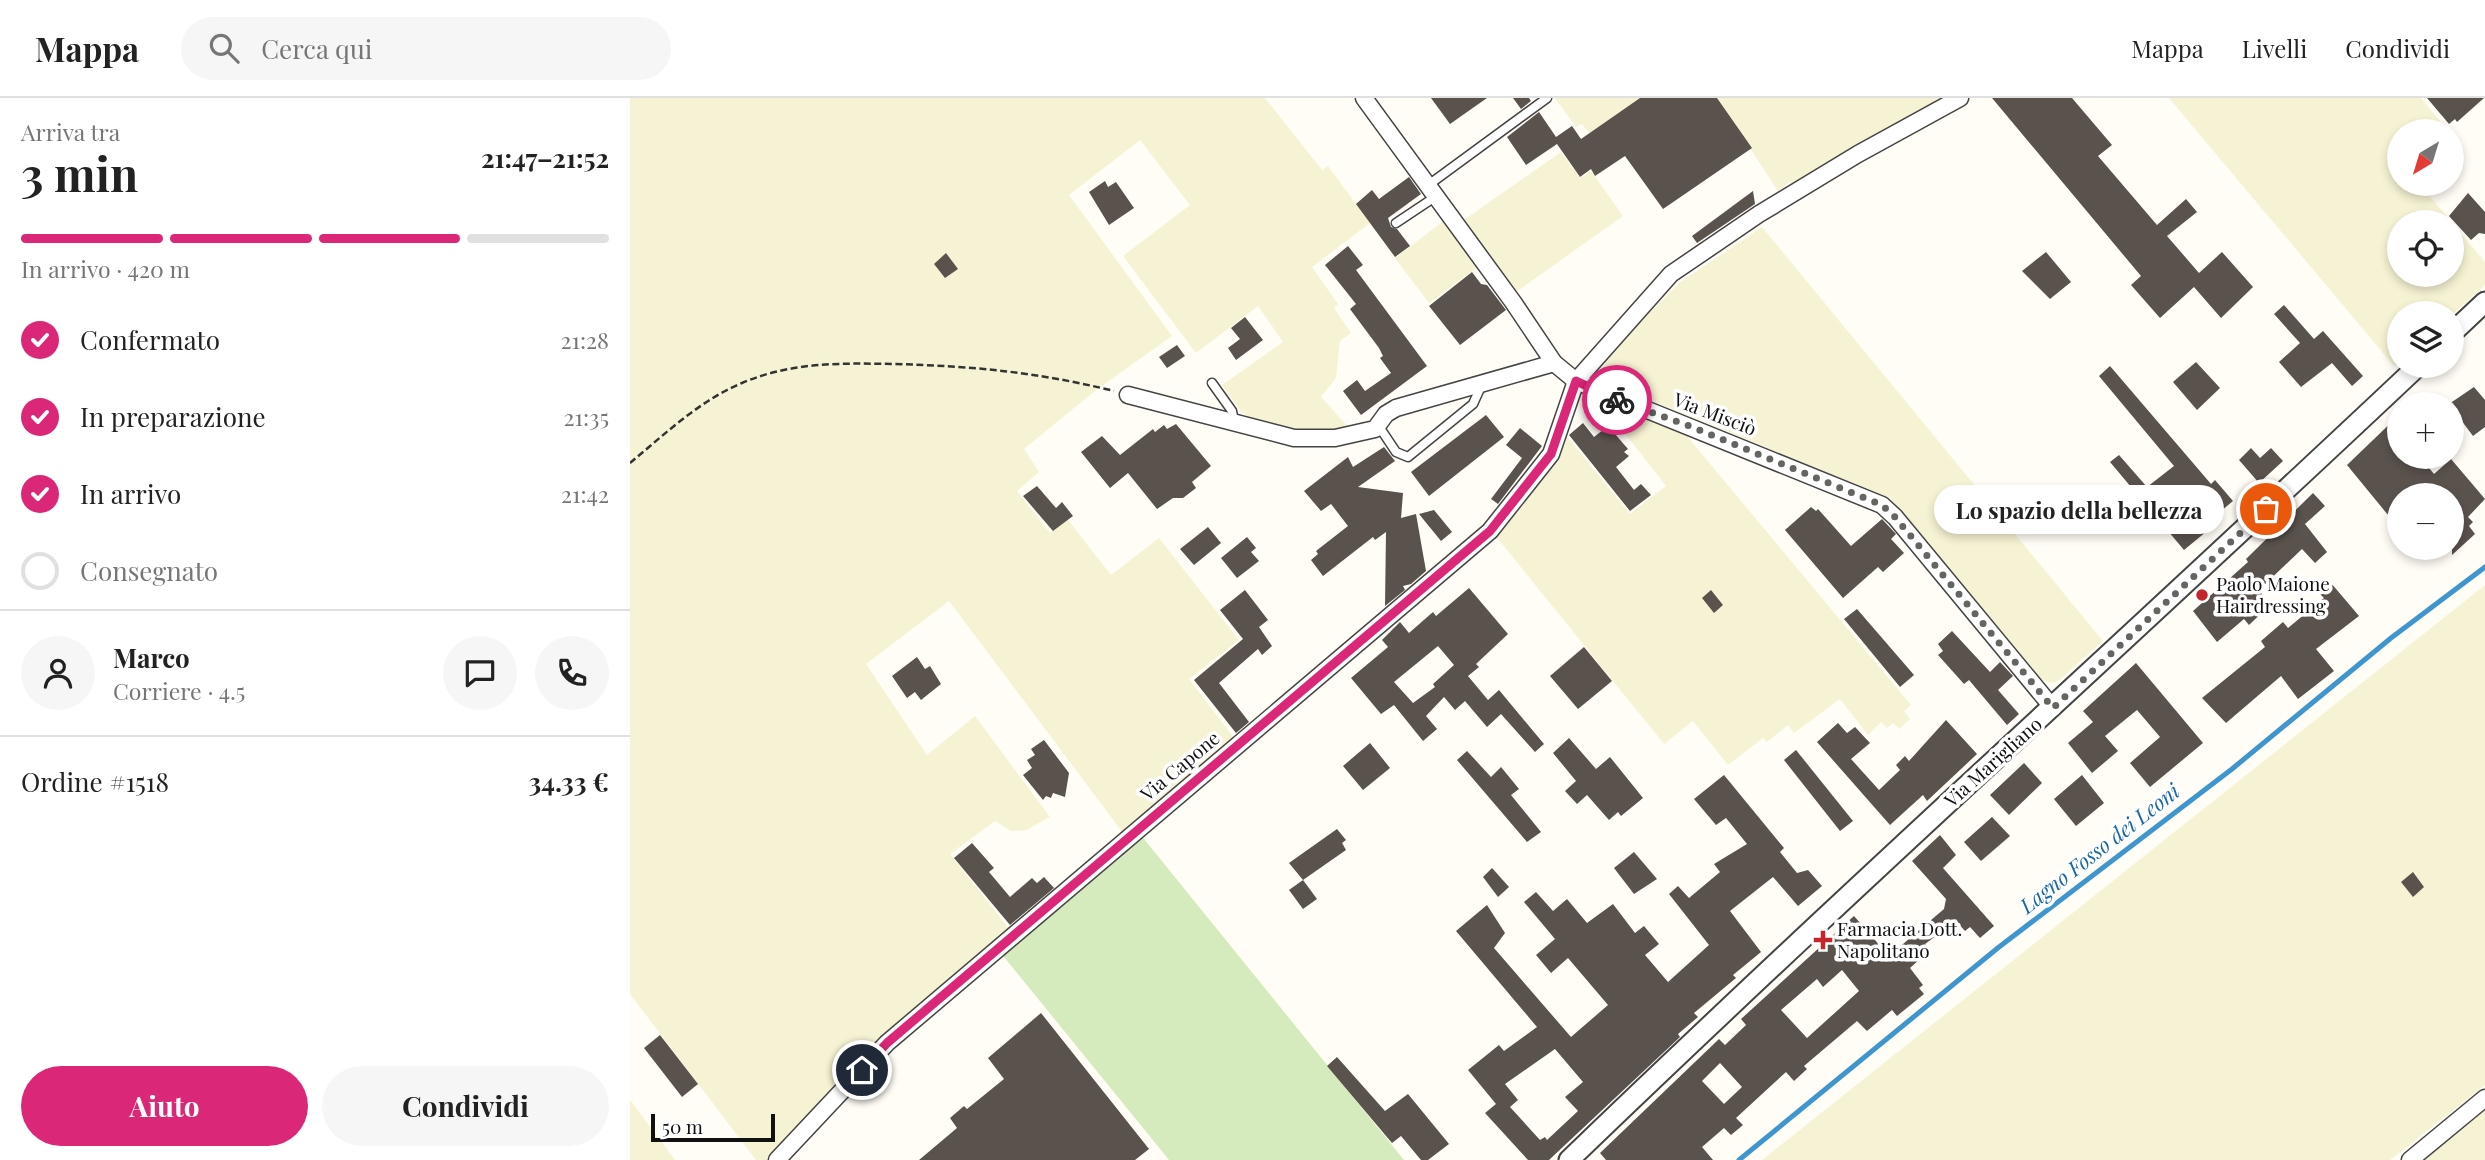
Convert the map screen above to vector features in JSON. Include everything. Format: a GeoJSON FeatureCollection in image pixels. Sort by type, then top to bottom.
{"type":"FeatureCollection","features":[{"type":"Feature","properties":{"kind":"street","name":"Via Misciò"},"geometry":{"type":"LineString","coordinates":[[1364,98],[1513,302],[1554,363],[1576,381],[1882,505],[1895,517],[2053,708]]}},
{"type":"Feature","properties":{"kind":"street"},"geometry":{"type":"LineString","coordinates":[[1576,381],[1671,274],[1836,167],[1960,98]]}},
{"type":"Feature","properties":{"kind":"street"},"geometry":{"type":"LineString","coordinates":[[2464,322],[2485,302]]}},
{"type":"Feature","properties":{"kind":"street"},"geometry":{"type":"LineString","coordinates":[[1128,395],[1294,438],[1335,438],[1368,432],[1378,425],[1385,414],[1396,408],[1554,363]]}},
{"type":"Feature","properties":{"kind":"street","name":"Via Marigliano"},"geometry":{"type":"LineString","coordinates":[[1569,1160],[1782,955],[2053,708],[2405,378]]}},
{"type":"Feature","properties":{"kind":"street","name":"Via Capone"},"geometry":{"type":"LineString","coordinates":[[777,1160],[887,1043],[1490,531],[1551,454],[1576,381]]}},
{"type":"Feature","properties":{"kind":"street"},"geometry":{"type":"LineString","coordinates":[[2410,1160],[2485,1098]]}},
{"type":"Feature","properties":{"kind":"lane"},"geometry":{"type":"LineString","coordinates":[[1396,223],[1431,191],[1547,98]]}},
{"type":"Feature","properties":{"kind":"lane"},"geometry":{"type":"LineString","coordinates":[[1212,383],[1232,411],[1234,422]]}},
{"type":"Feature","properties":{"kind":"lane"},"geometry":{"type":"LineString","coordinates":[[1378,425],[1396,452],[1408,457],[1473,404],[1482,384]]}},
{"type":"Feature","properties":{"kind":"path"},"geometry":{"type":"LineString","coordinates":[[630,463],[704,403],[742,383],[787,368],[831,363],[991,368],[1052,376],[1128,395]]}},
{"type":"Feature","properties":{"kind":"shaded area"},"geometry":{"type":"Polygon","coordinates":[[[630,98],[1265,98],[1322,170],[1328,166],[1370,223],[1312,267],[1338,304],[1334,308],[1351,333],[1340,341],[1336,378],[1321,397],[1350,429],[1334,431],[1288,428],[1252,420],[1240,410],[1222,385],[1283,342],[1258,306],[1196,353],[1123,256],[1190,205],[1140,140],[1069,195],[1172,336],[1096,390],[1024,449],[1039,472],[1017,491],[1050,533],[1068,520],[1111,575],[1159,538],[1239,640],[1189,679],[1235,739],[1123,833],[949,601],[866,664],[927,755],[975,716],[1050,817],[1026,830],[1011,831],[995,821],[950,854],[1009,929],[890,1032],[839,1081],[768,1160],[756,1160],[630,994],[630,98]]]}},
{"type":"Feature","properties":{"kind":"shaded area"},"geometry":{"type":"Polygon","coordinates":[[[1555,98],[1640,98],[1589,133],[1582,124],[1576,127],[1555,98]]]}},
{"type":"Feature","properties":{"kind":"shaded area"},"geometry":{"type":"Polygon","coordinates":[[[1717,98],[1949,98],[1800,184],[1789,182],[1778,191],[1717,98]]]}},
{"type":"Feature","properties":{"kind":"shaded area"},"geometry":{"type":"Polygon","coordinates":[[[2169,98],[2421,98],[2438,119],[2387,119],[2387,196],[2430,196],[2441,210],[2387,210],[2387,287],[2464,287],[2464,237],[2485,262],[2485,285],[2464,304],[2464,301],[2387,301],[2387,358],[2169,98]]]}},
{"type":"Feature","properties":{"kind":"shaded area"},"geometry":{"type":"Polygon","coordinates":[[[1561,152],[1580,178],[1591,171],[1623,216],[1516,292],[1464,220],[1561,152]]]}},
{"type":"Feature","properties":{"kind":"shaded area"},"geometry":{"type":"Polygon","coordinates":[[[1445,220],[1479,266],[1429,303],[1395,258],[1445,220]]]}},
{"type":"Feature","properties":{"kind":"shaded area"},"geometry":{"type":"Polygon","coordinates":[[[1762,227],[2103,641],[2057,682],[2049,683],[2034,674],[1890,498],[1606,382],[1603,368],[1611,352],[1679,283],[1762,227]]]}},
{"type":"Feature","properties":{"kind":"shaded area"},"geometry":{"type":"Polygon","coordinates":[[[1586,392],[1687,436],[1911,705],[1904,711],[1910,719],[1899,729],[1893,723],[1887,728],[1881,722],[1868,735],[1840,699],[1794,733],[1788,725],[1767,742],[1763,738],[1728,765],[1693,721],[1664,744],[1494,534],[1564,433],[1630,514],[1666,486],[1620,427],[1581,399],[1586,392]]]}},
{"type":"Feature","properties":{"kind":"shaded area"},"geometry":{"type":"Polygon","coordinates":[[[2485,585],[2485,1085],[2390,1160],[1762,1160],[2485,585]]]}},
{"type":"Feature","properties":{"kind":"shaded area"},"geometry":{"type":"Polygon","coordinates":[[[630,1100],[675,1160],[630,1160],[630,1100]]]}},
{"type":"Feature","properties":{"kind":"shaded area"},"geometry":{"type":"Polygon","coordinates":[[[2485,1105],[2485,1160],[2417,1160],[2485,1105]]]}},
{"type":"Feature","properties":{"kind":"green space"},"geometry":{"type":"Polygon","coordinates":[[[1140,834],[1404,1160],[1169,1160],[1000,952],[1140,834]]]}},
{"type":"Feature","properties":{"kind":"building"},"geometry":{"type":"Polygon","coordinates":[[[1431,98],[1487,98],[1450,124],[1431,98]]]}},
{"type":"Feature","properties":{"kind":"building"},"geometry":{"type":"Polygon","coordinates":[[[1513,98],[1529,98],[1531,101],[1521,109],[1513,98]]]}},
{"type":"Feature","properties":{"kind":"building"},"geometry":{"type":"Polygon","coordinates":[[[1640,98],[1717,98],[1752,148],[1663,209],[1625,156],[1595,176],[1591,169],[1580,177],[1557,144],[1526,165],[1507,137],[1539,112],[1556,137],[1572,126],[1581,139],[1640,98]]]}},
{"type":"Feature","properties":{"kind":"building"},"geometry":{"type":"Polygon","coordinates":[[[1992,98],[2072,98],[2112,145],[2098,156],[2157,225],[2186,199],[2197,212],[2167,236],[2199,273],[2222,252],[2253,287],[2221,318],[2194,287],[2160,318],[2131,285],[2141,276],[1992,98]]]}},
{"type":"Feature","properties":{"kind":"building"},"geometry":{"type":"Polygon","coordinates":[[[2427,98],[2484,98],[2460,119],[2445,119],[2427,98]]]}},
{"type":"Feature","properties":{"kind":"building"},"geometry":{"type":"Polygon","coordinates":[[[1409,177],[1421,194],[1388,218],[1391,227],[1397,229],[1410,246],[1395,257],[1356,204],[1372,190],[1379,199],[1409,177]]]}},
{"type":"Feature","properties":{"kind":"building"},"geometry":{"type":"Polygon","coordinates":[[[1105,181],[1108,187],[1116,182],[1134,208],[1109,225],[1089,192],[1105,181]]]}},
{"type":"Feature","properties":{"kind":"building"},"geometry":{"type":"Polygon","coordinates":[[[1753,191],[1755,204],[1697,243],[1692,236],[1753,191]]]}},
{"type":"Feature","properties":{"kind":"building"},"geometry":{"type":"Polygon","coordinates":[[[2468,193],[2485,212],[2485,234],[2479,233],[2471,240],[2464,232],[2464,210],[2454,210],[2468,193]]]}},
{"type":"Feature","properties":{"kind":"building"},"geometry":{"type":"Polygon","coordinates":[[[1348,246],[1363,265],[1356,270],[1427,366],[1361,415],[1343,391],[1357,380],[1365,391],[1391,373],[1380,358],[1383,356],[1379,348],[1350,309],[1356,304],[1325,265],[1348,246]]]}},
{"type":"Feature","properties":{"kind":"building"},"geometry":{"type":"Polygon","coordinates":[[[2046,252],[2071,282],[2050,299],[2022,271],[2046,252]]]}},
{"type":"Feature","properties":{"kind":"building"},"geometry":{"type":"Polygon","coordinates":[[[946,253],[958,269],[945,278],[934,264],[946,253]]]}},
{"type":"Feature","properties":{"kind":"building"},"geometry":{"type":"Polygon","coordinates":[[[1472,272],[1481,284],[1487,285],[1506,310],[1460,345],[1429,306],[1472,272]]]}},
{"type":"Feature","properties":{"kind":"building"},"geometry":{"type":"Polygon","coordinates":[[[2284,305],[2314,339],[2323,331],[2363,376],[2352,386],[2332,363],[2301,387],[2279,362],[2300,343],[2274,314],[2284,305]]]}},
{"type":"Feature","properties":{"kind":"building"},"geometry":{"type":"Polygon","coordinates":[[[1245,317],[1263,340],[1236,360],[1228,348],[1240,339],[1231,328],[1245,317]]]}},
{"type":"Feature","properties":{"kind":"building"},"geometry":{"type":"Polygon","coordinates":[[[1177,345],[1185,356],[1167,368],[1159,357],[1177,345]]]}},
{"type":"Feature","properties":{"kind":"building"},"geometry":{"type":"Polygon","coordinates":[[[2196,362],[2220,388],[2197,410],[2173,382],[2196,362]]]}},
{"type":"Feature","properties":{"kind":"building"},"geometry":{"type":"Polygon","coordinates":[[[2110,366],[2211,484],[2215,480],[2233,501],[2209,521],[2212,527],[2184,550],[2110,462],[2119,455],[2147,487],[2174,466],[2099,376],[2110,366]]]}},
{"type":"Feature","properties":{"kind":"building"},"geometry":{"type":"Polygon","coordinates":[[[2474,387],[2485,400],[2485,427],[2473,436],[2464,424],[2464,394],[2474,387]]]}},
{"type":"Feature","properties":{"kind":"building"},"geometry":{"type":"Polygon","coordinates":[[[1486,415],[1504,437],[1429,496],[1411,472],[1486,415]]]}},
{"type":"Feature","properties":{"kind":"building"},"geometry":{"type":"Polygon","coordinates":[[[1583,423],[1594,437],[1608,426],[1628,449],[1624,452],[1629,456],[1616,467],[1634,490],[1641,484],[1651,495],[1630,511],[1569,435],[1583,423]]]}},
{"type":"Feature","properties":{"kind":"building"},"geometry":{"type":"Polygon","coordinates":[[[1176,424],[1211,466],[1192,482],[1196,488],[1183,498],[1173,498],[1157,509],[1128,473],[1110,488],[1081,452],[1102,436],[1120,455],[1153,429],[1155,432],[1164,425],[1167,429],[1176,424]]]}},
{"type":"Feature","properties":{"kind":"building"},"geometry":{"type":"Polygon","coordinates":[[[2387,427],[2387,469],[2430,469],[2434,474],[2440,469],[2460,469],[2485,499],[2468,517],[2473,522],[2469,526],[2475,534],[2464,544],[2464,483],[2387,483],[2387,514],[2347,465],[2387,427]]]}},
{"type":"Feature","properties":{"kind":"building"},"geometry":{"type":"Polygon","coordinates":[[[1520,428],[1542,446],[1498,504],[1491,499],[1522,458],[1506,445],[1520,428]]]}},
{"type":"Feature","properties":{"kind":"building"},"geometry":{"type":"Polygon","coordinates":[[[1384,447],[1395,461],[1358,487],[1403,493],[1401,518],[1416,514],[1426,571],[1411,584],[1403,586],[1405,590],[1385,606],[1386,532],[1375,540],[1373,537],[1323,576],[1311,560],[1318,554],[1316,551],[1348,526],[1331,504],[1321,511],[1304,491],[1348,457],[1353,467],[1384,447]]]}},
{"type":"Feature","properties":{"kind":"building"},"geometry":{"type":"Polygon","coordinates":[[[2251,448],[2260,458],[2271,448],[2283,461],[2259,483],[2239,460],[2251,448]]]}},
{"type":"Feature","properties":{"kind":"building"},"geometry":{"type":"Polygon","coordinates":[[[1037,486],[1056,508],[1062,502],[1073,516],[1053,531],[1023,496],[1037,486]]]}},
{"type":"Feature","properties":{"kind":"building"},"geometry":{"type":"Polygon","coordinates":[[[2313,493],[2325,506],[2305,524],[2327,552],[2315,563],[2302,549],[2259,590],[2270,605],[2249,625],[2244,619],[2217,642],[2193,611],[2248,562],[2246,559],[2313,493]]]}},
{"type":"Feature","properties":{"kind":"building"},"geometry":{"type":"Polygon","coordinates":[[[1811,507],[1816,511],[1818,509],[1851,546],[1882,519],[1896,534],[1891,539],[1904,553],[1883,572],[1878,567],[1843,598],[1785,530],[1811,507]]]}},
{"type":"Feature","properties":{"kind":"building"},"geometry":{"type":"Polygon","coordinates":[[[1434,510],[1452,532],[1441,541],[1419,514],[1434,510]]]}},
{"type":"Feature","properties":{"kind":"building"},"geometry":{"type":"Polygon","coordinates":[[[1208,527],[1221,543],[1194,565],[1180,549],[1208,527]]]}},
{"type":"Feature","properties":{"kind":"building"},"geometry":{"type":"Polygon","coordinates":[[[1247,537],[1256,548],[1251,552],[1259,561],[1237,578],[1221,558],[1247,537]]]}},
{"type":"Feature","properties":{"kind":"building"},"geometry":{"type":"Polygon","coordinates":[[[2331,583],[2359,616],[2316,649],[2334,671],[2298,699],[2281,676],[2226,723],[2202,698],[2265,647],[2261,641],[2283,622],[2288,628],[2324,598],[2319,593],[2331,583]]]}},
{"type":"Feature","properties":{"kind":"building"},"geometry":{"type":"Polygon","coordinates":[[[1469,588],[1508,634],[1476,664],[1479,667],[1468,676],[1488,700],[1499,690],[1544,744],[1535,752],[1501,714],[1487,727],[1465,701],[1455,710],[1444,697],[1426,716],[1437,729],[1423,741],[1394,705],[1381,714],[1351,678],[1388,647],[1382,640],[1400,622],[1409,633],[1433,612],[1436,616],[1469,588]],[[1438,646],[1394,682],[1413,703],[1435,687],[1433,684],[1454,665],[1438,646]]]}},
{"type":"Feature","properties":{"kind":"building"},"geometry":{"type":"Polygon","coordinates":[[[1245,590],[1268,620],[1259,627],[1272,646],[1262,655],[1258,649],[1219,683],[1249,722],[1236,733],[1194,680],[1243,639],[1220,610],[1245,590]]]}},
{"type":"Feature","properties":{"kind":"building"},"geometry":{"type":"Polygon","coordinates":[[[1711,590],[1723,605],[1714,613],[1702,598],[1711,590]]]}},
{"type":"Feature","properties":{"kind":"building"},"geometry":{"type":"Polygon","coordinates":[[[1857,609],[1914,675],[1900,687],[1844,619],[1857,609]]]}},
{"type":"Feature","properties":{"kind":"building"},"geometry":{"type":"Polygon","coordinates":[[[1952,631],[1990,672],[2000,662],[2013,676],[1998,690],[2019,714],[2007,725],[1969,680],[1964,684],[1938,655],[1943,651],[1938,644],[1952,631]]]}},
{"type":"Feature","properties":{"kind":"building"},"geometry":{"type":"Polygon","coordinates":[[[1584,647],[1612,681],[1578,709],[1550,676],[1584,647]]]}},
{"type":"Feature","properties":{"kind":"building"},"geometry":{"type":"Polygon","coordinates":[[[917,657],[925,669],[930,666],[941,684],[921,700],[915,692],[907,698],[892,676],[917,657]]]}},
{"type":"Feature","properties":{"kind":"building"},"geometry":{"type":"Polygon","coordinates":[[[2136,663],[2203,743],[2150,787],[2130,763],[2160,737],[2137,710],[2105,736],[2118,751],[2092,773],[2068,743],[2093,722],[2083,711],[2136,663]]]}},
{"type":"Feature","properties":{"kind":"building"},"geometry":{"type":"Polygon","coordinates":[[[1946,720],[1977,754],[1927,801],[1923,795],[1890,825],[1817,742],[1838,723],[1847,733],[1855,727],[1870,743],[1851,759],[1879,790],[1900,770],[1896,765],[1905,756],[1909,761],[1946,720]]]}},
{"type":"Feature","properties":{"kind":"building"},"geometry":{"type":"Polygon","coordinates":[[[1569,738],[1596,769],[1610,757],[1643,798],[1621,816],[1618,812],[1609,820],[1587,795],[1577,804],[1565,791],[1576,781],[1553,753],[1569,738]]]}},
{"type":"Feature","properties":{"kind":"building"},"geometry":{"type":"Polygon","coordinates":[[[1044,740],[1069,773],[1065,797],[1053,793],[1051,798],[1046,796],[1043,800],[1023,775],[1032,768],[1027,760],[1035,755],[1031,749],[1044,740]]]}},
{"type":"Feature","properties":{"kind":"building"},"geometry":{"type":"Polygon","coordinates":[[[1370,743],[1390,768],[1363,790],[1343,766],[1370,743]]]}},
{"type":"Feature","properties":{"kind":"building"},"geometry":{"type":"Polygon","coordinates":[[[1796,750],[1853,821],[1840,831],[1784,760],[1796,750]]]}},
{"type":"Feature","properties":{"kind":"building"},"geometry":{"type":"Polygon","coordinates":[[[1467,751],[1491,777],[1501,767],[1519,789],[1511,795],[1541,832],[1527,842],[1457,760],[1467,751]]]}},
{"type":"Feature","properties":{"kind":"building"},"geometry":{"type":"Polygon","coordinates":[[[2024,763],[2042,783],[2009,815],[1990,795],[2024,763]]]}},
{"type":"Feature","properties":{"kind":"building"},"geometry":{"type":"Polygon","coordinates":[[[1724,775],[1784,848],[1780,852],[1797,873],[1808,870],[1822,886],[1798,906],[1773,877],[1730,911],[1761,952],[1733,975],[1736,978],[1694,1013],[1698,1017],[1678,1034],[1680,1037],[1549,1160],[1528,1160],[1485,1113],[1496,1104],[1468,1070],[1499,1045],[1504,1051],[1537,1027],[1456,931],[1487,905],[1505,933],[1494,948],[1571,1037],[1608,1005],[1568,958],[1551,973],[1536,955],[1555,939],[1524,902],[1536,892],[1553,911],[1567,899],[1587,923],[1613,904],[1635,933],[1644,926],[1659,944],[1645,955],[1668,982],[1709,945],[1669,894],[1678,886],[1689,898],[1720,872],[1714,864],[1747,844],[1726,818],[1716,825],[1694,799],[1724,775]],[[1555,1049],[1505,1084],[1518,1100],[1510,1107],[1540,1140],[1545,1137],[1547,1140],[1578,1111],[1565,1097],[1583,1082],[1555,1049]]]}},
{"type":"Feature","properties":{"kind":"building"},"geometry":{"type":"Polygon","coordinates":[[[2082,775],[2104,803],[2076,826],[2054,799],[2082,775]]]}},
{"type":"Feature","properties":{"kind":"building"},"geometry":{"type":"Polygon","coordinates":[[[1992,817],[2010,836],[1981,861],[1964,842],[1992,817]]]}},
{"type":"Feature","properties":{"kind":"building"},"geometry":{"type":"Polygon","coordinates":[[[1337,829],[1346,840],[1342,843],[1346,850],[1303,880],[1289,863],[1337,829]]]}},
{"type":"Feature","properties":{"kind":"building"},"geometry":{"type":"Polygon","coordinates":[[[1940,835],[1956,855],[1943,868],[1994,926],[1980,938],[1970,927],[1965,931],[1956,921],[1925,944],[1930,950],[1910,968],[1923,985],[1919,988],[1924,994],[1897,1016],[1892,1010],[1867,1031],[1857,1021],[1804,1066],[1807,1069],[1794,1081],[1786,1072],[1736,1118],[1743,1125],[1731,1135],[1724,1128],[1702,1147],[1713,1160],[1606,1160],[1600,1153],[1719,1039],[1725,1045],[1746,1025],[1741,1019],[1854,916],[1889,956],[1944,909],[1946,899],[1912,861],[1940,835]],[[1842,970],[1823,987],[1817,979],[1781,1010],[1807,1038],[1859,991],[1842,970]],[[1720,1063],[1702,1081],[1724,1104],[1742,1087],[1720,1063]]]}},
{"type":"Feature","properties":{"kind":"building"},"geometry":{"type":"Polygon","coordinates":[[[972,843],[994,868],[989,872],[1010,897],[1032,878],[1037,883],[1044,877],[1054,888],[1010,925],[954,858],[972,843]]]}},
{"type":"Feature","properties":{"kind":"building"},"geometry":{"type":"Polygon","coordinates":[[[1634,852],[1657,879],[1634,894],[1614,868],[1634,852]]]}},
{"type":"Feature","properties":{"kind":"building"},"geometry":{"type":"Polygon","coordinates":[[[1492,868],[1509,887],[1498,897],[1483,877],[1492,868]]]}},
{"type":"Feature","properties":{"kind":"building"},"geometry":{"type":"Polygon","coordinates":[[[2413,872],[2424,887],[2413,897],[2401,882],[2413,872]]]}},
{"type":"Feature","properties":{"kind":"building"},"geometry":{"type":"Polygon","coordinates":[[[1303,880],[1317,899],[1303,909],[1289,890],[1303,880]]]}},
{"type":"Feature","properties":{"kind":"building"},"geometry":{"type":"Polygon","coordinates":[[[1041,1013],[1149,1149],[1135,1160],[919,1160],[957,1128],[950,1118],[964,1106],[967,1109],[1004,1079],[988,1058],[1041,1013]]]}},
{"type":"Feature","properties":{"kind":"building"},"geometry":{"type":"Polygon","coordinates":[[[660,1035],[698,1084],[682,1097],[644,1048],[660,1035]]]}},
{"type":"Feature","properties":{"kind":"building"},"geometry":{"type":"Polygon","coordinates":[[[1337,1057],[1385,1111],[1408,1094],[1449,1144],[1428,1160],[1421,1160],[1401,1136],[1392,1143],[1327,1066],[1337,1057]]]}},
{"type":"Feature","properties":{"kind":"waterway","name":"Lagno Fosso dei Leoni"},"geometry":{"type":"LineString","coordinates":[[1739,1160],[1999,947],[2232,769],[2391,638],[2485,567]]}},
{"type":"Feature","properties":{"kind":"way so far"},"geometry":{"type":"LineString","coordinates":[[1617,400],[1819,477],[1882,505],[1895,517],[2053,708],[2266,509]]}},
{"type":"Feature","properties":{"kind":"place","name":"Lo spazio della bellezza"},"geometry":{"type":"Point","coordinates":[2266,509]}},
{"type":"Feature","properties":{"kind":"place","name":"Paolo Maione Hairdressing"},"geometry":{"type":"Point","coordinates":[2202,595]}},
{"type":"Feature","properties":{"kind":"place","name":"Farmacia Dott. Napolitano"},"geometry":{"type":"Point","coordinates":[1823,940]}},
{"type":"Feature","properties":{"kind":"route"},"geometry":{"type":"LineString","coordinates":[[862,1070],[887,1043],[1490,531],[1551,454],[1576,381],[1617,400]]}}]}
